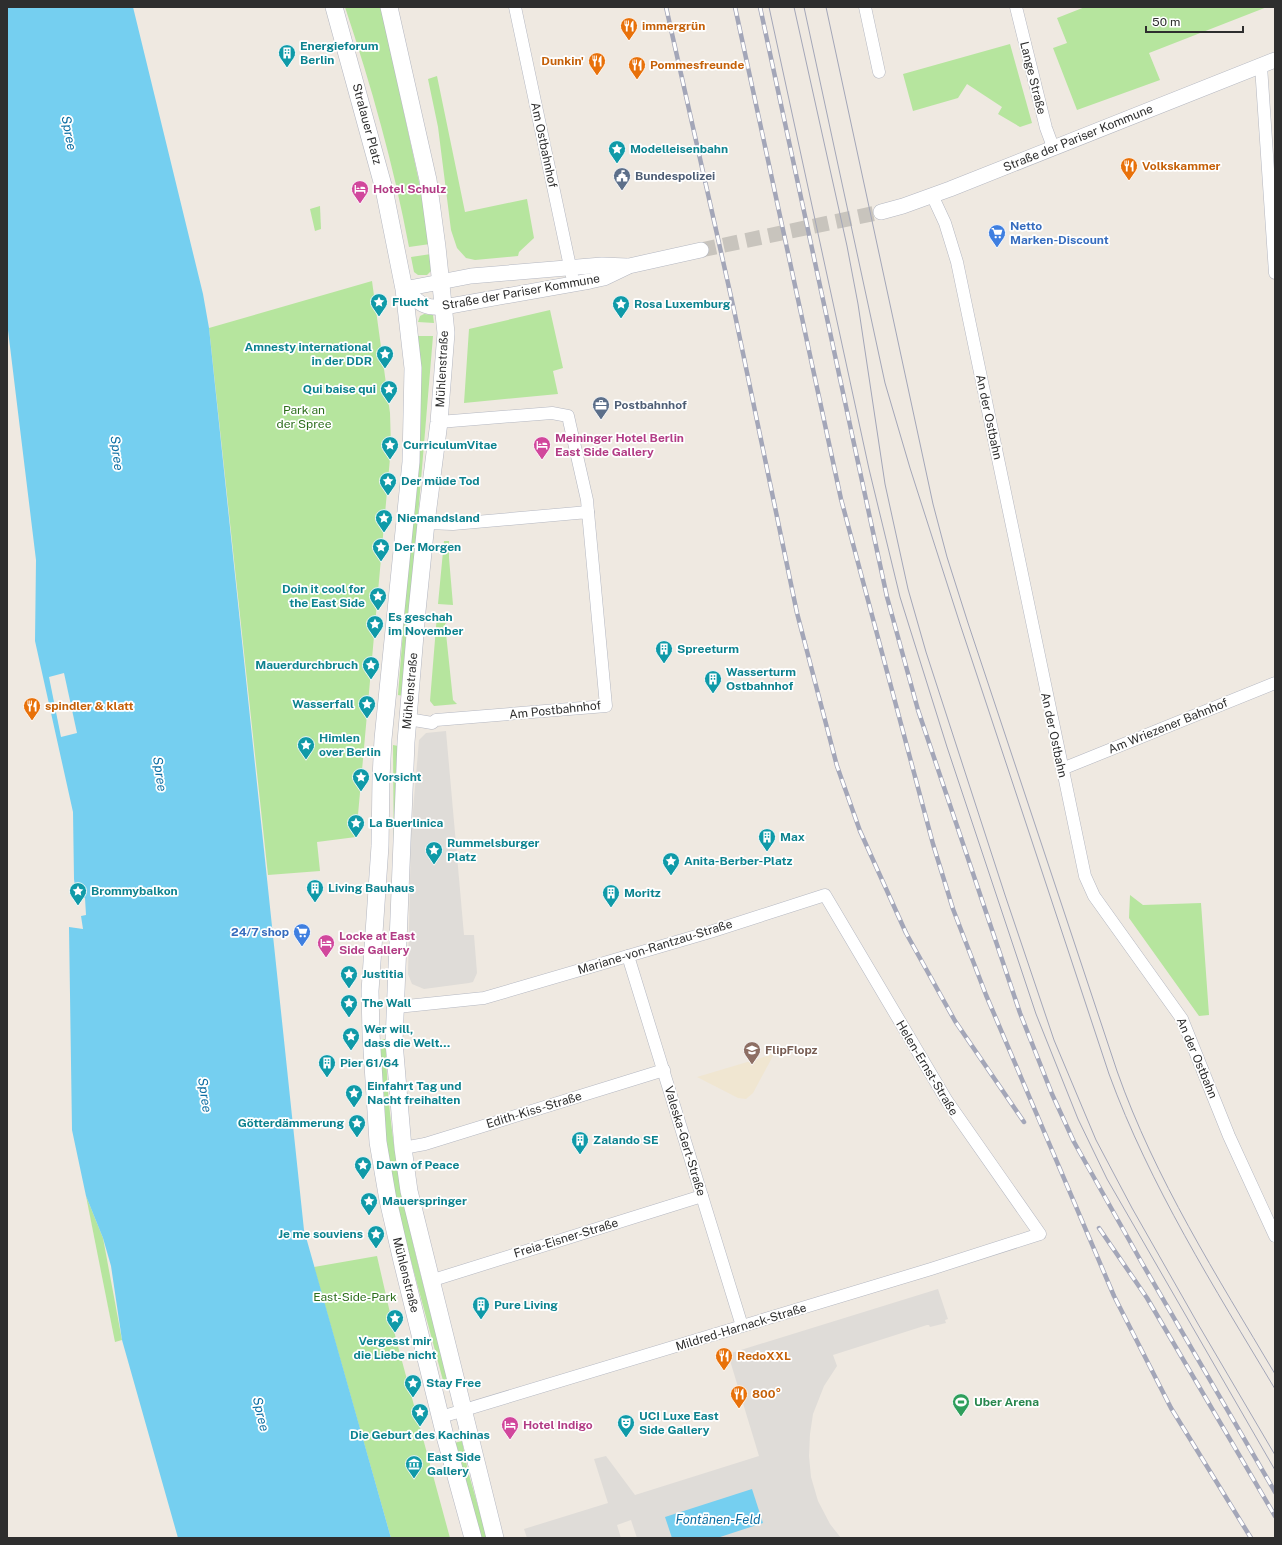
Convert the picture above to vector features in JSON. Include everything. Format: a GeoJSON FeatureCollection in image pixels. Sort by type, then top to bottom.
{"type":"FeatureCollection","features":[{"type":"Feature","properties":{"kind":"main road","name":"Stralauer Platz"},"geometry":{"type":"LineString","coordinates":[[334,7],[380,173],[404,289]]}},
{"type":"Feature","properties":{"kind":"main road"},"geometry":{"type":"LineString","coordinates":[[389,7],[428,180],[441,281]]}},
{"type":"Feature","properties":{"kind":"main road","name":"Mühlenstraße"},"geometry":{"type":"LineString","coordinates":[[441,281],[446,333],[439,422],[426,523],[408,719],[397,1007],[394,1042],[403,1148],[409,1192],[495,1538]]}},
{"type":"Feature","properties":{"kind":"main road","name":"Mühlenstraße"},"geometry":{"type":"LineString","coordinates":[[404,289],[413,368],[413,429],[381,778],[380,846],[370,1007],[380,1149],[397,1238],[441,1417],[473,1538]]}},
{"type":"Feature","properties":{"kind":"main road"},"geometry":{"type":"LineString","coordinates":[[386,717],[408,719]]}},
{"type":"Feature","properties":{"kind":"main road"},"geometry":{"type":"LineString","coordinates":[[370,1007],[397,1007]]}},
{"type":"Feature","properties":{"kind":"street","name":"Am Ostbahnhof"},"geometry":{"type":"LineString","coordinates":[[515,7],[574,283]]}},
{"type":"Feature","properties":{"kind":"street"},"geometry":{"type":"LineString","coordinates":[[865,7],[879,72]]}},
{"type":"Feature","properties":{"kind":"street","name":"Lange Straße"},"geometry":{"type":"LineString","coordinates":[[1016,7],[1046,128],[1053,147]]}},
{"type":"Feature","properties":{"kind":"street","name":"Straße der Pariser Kommune"},"geometry":{"type":"LineString","coordinates":[[881,212],[904,206],[1268,63]]}},
{"type":"Feature","properties":{"kind":"street"},"geometry":{"type":"LineString","coordinates":[[1268,63],[1275,273]]}},
{"type":"Feature","properties":{"kind":"street","name":"An der Ostbahn"},"geometry":{"type":"LineString","coordinates":[[932,195],[945,224],[957,262],[1082,868],[1094,896],[1182,1019],[1232,1142],[1275,1236]]}},
{"type":"Feature","properties":{"kind":"street","name":"Straße der Pariser Kommune"},"geometry":{"type":"LineString","coordinates":[[404,289],[417,302],[430,308],[604,278],[629,266],[700,250]]}},
{"type":"Feature","properties":{"kind":"street","name":"Straße der Pariser Kommune"},"geometry":{"type":"LineString","coordinates":[[404,289],[471,276],[570,269],[602,265],[629,266]]}},
{"type":"Feature","properties":{"kind":"street","name":"Am Postbahnhof"},"geometry":{"type":"LineString","coordinates":[[408,719],[432,722],[436,720],[606,706],[587,500],[568,416],[552,413],[439,422]]}},
{"type":"Feature","properties":{"kind":"street"},"geometry":{"type":"LineString","coordinates":[[426,523],[453,524],[588,512]]}},
{"type":"Feature","properties":{"kind":"street","name":"Am Wriezener Bahnhof"},"geometry":{"type":"LineString","coordinates":[[1062,769],[1275,683]]}},
{"type":"Feature","properties":{"kind":"street","name":"Mariane-von-Rantzau-Straße"},"geometry":{"type":"LineString","coordinates":[[397,1007],[484,998],[628,956],[825,895]]}},
{"type":"Feature","properties":{"kind":"street","name":"Helen-Ernst-Straße"},"geometry":{"type":"LineString","coordinates":[[825,895],[947,1101],[1040,1234]]}},
{"type":"Feature","properties":{"kind":"street","name":"Valeska-Gert-Straße"},"geometry":{"type":"LineString","coordinates":[[628,956],[742,1326]]}},
{"type":"Feature","properties":{"kind":"street","name":"Edith-Kiss-Straße"},"geometry":{"type":"LineString","coordinates":[[403,1148],[425,1144],[664,1070]]}},
{"type":"Feature","properties":{"kind":"street","name":"Freia-Eisner-Straße"},"geometry":{"type":"LineString","coordinates":[[430,1281],[702,1196]]}},
{"type":"Feature","properties":{"kind":"street","name":"Mildred-Harnack-Straße"},"geometry":{"type":"LineString","coordinates":[[441,1417],[1040,1234]]}},
{"type":"Feature","properties":{"kind":"shaded area","name":"Rummelsburger Platz"},"geometry":{"type":"Polygon","coordinates":[[[446,731],[464,935],[474,935],[477,973],[473,982],[424,989],[412,984],[408,974],[411,834],[419,740],[426,733],[446,731]]]}},
{"type":"Feature","properties":{"kind":"shaded area","name":"FlipFlopz"},"geometry":{"type":"Polygon","coordinates":[[[774,1054],[753,1093],[746,1099],[738,1098],[697,1077],[774,1054]]]}},
{"type":"Feature","properties":{"kind":"shaded area"},"geometry":{"type":"Polygon","coordinates":[[[938,1289],[948,1319],[945,1320],[946,1323],[930,1327],[927,1325],[833,1355],[837,1366],[824,1386],[813,1414],[809,1456],[811,1477],[818,1501],[830,1524],[841,1538],[637,1538],[631,1520],[617,1525],[621,1538],[527,1538],[524,1529],[608,1503],[594,1459],[606,1456],[635,1495],[759,1456],[728,1354],[938,1289]]]}},
{"type":"Feature","properties":{"kind":"green space"},"geometry":{"type":"Polygon","coordinates":[[[345,7],[381,7],[424,205],[430,244],[409,247],[381,126],[345,7]]]}},
{"type":"Feature","properties":{"kind":"green space"},"geometry":{"type":"Polygon","coordinates":[[[1085,7],[1267,7],[1149,53],[1160,80],[1077,110],[1053,48],[1067,43],[1057,18],[1085,7]]]}},
{"type":"Feature","properties":{"kind":"green space"},"geometry":{"type":"Polygon","coordinates":[[[1010,44],[1032,123],[1020,127],[998,114],[1002,107],[967,84],[958,98],[913,111],[903,74],[1010,44]]]}},
{"type":"Feature","properties":{"kind":"green space"},"geometry":{"type":"Polygon","coordinates":[[[437,76],[465,212],[527,199],[534,238],[519,252],[518,256],[475,260],[466,258],[457,248],[451,230],[438,127],[428,79],[437,76]]]}},
{"type":"Feature","properties":{"kind":"green space"},"geometry":{"type":"Polygon","coordinates":[[[320,206],[321,229],[315,231],[310,209],[320,206]]]}},
{"type":"Feature","properties":{"kind":"green space"},"geometry":{"type":"Polygon","coordinates":[[[431,254],[431,271],[427,275],[418,275],[414,272],[411,257],[431,254]]]}},
{"type":"Feature","properties":{"kind":"green space","name":"Park an der Spree"},"geometry":{"type":"Polygon","coordinates":[[[372,281],[390,413],[391,447],[356,837],[317,842],[320,871],[268,875],[209,328],[372,281]]]}},
{"type":"Feature","properties":{"kind":"green space"},"geometry":{"type":"Polygon","coordinates":[[[550,310],[563,368],[553,371],[558,394],[464,403],[469,329],[550,310]]]}},
{"type":"Feature","properties":{"kind":"green space"},"geometry":{"type":"Polygon","coordinates":[[[424,314],[433,315],[434,323],[418,322],[420,316],[424,314]]]}},
{"type":"Feature","properties":{"kind":"green space"},"geometry":{"type":"Polygon","coordinates":[[[416,336],[433,336],[403,696],[398,695],[421,401],[416,336]]]}},
{"type":"Feature","properties":{"kind":"green space"},"geometry":{"type":"Polygon","coordinates":[[[444,541],[449,541],[453,605],[438,604],[444,541]]]}},
{"type":"Feature","properties":{"kind":"green space"},"geometry":{"type":"Polygon","coordinates":[[[437,615],[447,615],[450,620],[445,624],[453,700],[457,704],[434,706],[430,701],[437,615]]]}},
{"type":"Feature","properties":{"kind":"green space"},"geometry":{"type":"Polygon","coordinates":[[[393,745],[398,746],[396,779],[396,868],[394,879],[393,745]]]}},
{"type":"Feature","properties":{"kind":"green space"},"geometry":{"type":"Polygon","coordinates":[[[1130,895],[1143,905],[1201,903],[1209,1015],[1199,1016],[1129,918],[1130,895]]]}},
{"type":"Feature","properties":{"kind":"green space"},"geometry":{"type":"Polygon","coordinates":[[[378,1039],[386,1039],[388,1084],[398,1172],[427,1301],[450,1387],[445,1388],[395,1201],[386,1144],[378,1039]]]}},
{"type":"Feature","properties":{"kind":"green space"},"geometry":{"type":"Polygon","coordinates":[[[86,1196],[103,1238],[122,1340],[115,1342],[86,1196]]]}},
{"type":"Feature","properties":{"kind":"green space","name":"East-Side-Park"},"geometry":{"type":"Polygon","coordinates":[[[377,1256],[396,1339],[450,1538],[391,1538],[314,1267],[377,1256]]]}},
{"type":"Feature","properties":{"kind":"green space"},"geometry":{"type":"Polygon","coordinates":[[[462,1441],[468,1471],[487,1538],[480,1538],[454,1443],[462,1441]]]}},
{"type":"Feature","properties":{"kind":"water","name":"Spree"},"geometry":{"type":"Polygon","coordinates":[[[7,7],[133,7],[203,294],[209,328],[304,1230],[391,1538],[178,1538],[122,1340],[111,1266],[103,1238],[86,1196],[72,1130],[69,927],[83,929],[81,916],[86,915],[85,898],[80,898],[79,887],[75,887],[73,812],[35,641],[36,560],[7,322],[7,7]]]}},
{"type":"Feature","properties":{"kind":"water","name":"Fontänen-Feld"},"geometry":{"type":"Polygon","coordinates":[[[752,1489],[763,1523],[717,1538],[672,1538],[665,1517],[752,1489]]]}},
{"type":"Feature","properties":{"kind":"pier"},"geometry":{"type":"Polygon","coordinates":[[[64,673],[77,733],[61,737],[49,677],[64,673]]]}},
{"type":"Feature","properties":{"kind":"tunnel"},"geometry":{"type":"LineString","coordinates":[[701,250],[881,212]]}},
{"type":"Feature","properties":{"kind":"tram line"},"geometry":{"type":"LineString","coordinates":[[769,7],[869,469],[900,597],[947,747],[1036,1014],[1078,1119],[1107,1179],[1275,1470]]}},
{"type":"Feature","properties":{"kind":"tram line"},"geometry":{"type":"LineString","coordinates":[[794,7],[847,246],[858,304],[885,484],[908,589],[926,652],[1005,895],[1054,1040],[1096,1140],[1132,1208],[1275,1455]]}},
{"type":"Feature","properties":{"kind":"tram line"},"geometry":{"type":"LineString","coordinates":[[804,7],[885,383],[910,468],[960,624],[1109,1074],[1125,1116],[1163,1196],[1206,1274],[1275,1389]]}},
{"type":"Feature","properties":{"kind":"tram line"},"geometry":{"type":"LineString","coordinates":[[826,7],[933,504],[947,557],[968,623],[1117,1071],[1132,1111],[1168,1188],[1188,1226],[1275,1374]]}},
{"type":"Feature","properties":{"kind":"railway"},"geometry":{"type":"LineString","coordinates":[[666,7],[734,310],[797,613],[837,766],[860,831],[906,933],[955,1021],[1024,1122]]}},
{"type":"Feature","properties":{"kind":"railway"},"geometry":{"type":"LineString","coordinates":[[735,7],[841,499],[933,844],[953,909],[986,995],[1114,1296],[1171,1408],[1251,1538]]}},
{"type":"Feature","properties":{"kind":"railway"},"geometry":{"type":"LineString","coordinates":[[760,7],[887,597],[918,710],[1020,1013],[1052,1094],[1074,1142],[1142,1263],[1275,1492]]}},
{"type":"Feature","properties":{"kind":"railway"},"geometry":{"type":"LineString","coordinates":[[1099,1228],[1147,1298],[1275,1516]]}},
{"type":"Feature","properties":{"kind":"place","name":"immergrün"},"geometry":{"type":"Point","coordinates":[629,41]}},
{"type":"Feature","properties":{"kind":"place","name":"Energieforum Berlin"},"geometry":{"type":"Point","coordinates":[287,68]}},
{"type":"Feature","properties":{"kind":"place","name":"Dunkin'"},"geometry":{"type":"Point","coordinates":[597,76]}},
{"type":"Feature","properties":{"kind":"place","name":"Pommesfreunde"},"geometry":{"type":"Point","coordinates":[637,80]}},
{"type":"Feature","properties":{"kind":"place","name":"Modelleisenbahn"},"geometry":{"type":"Point","coordinates":[617,164]}},
{"type":"Feature","properties":{"kind":"place","name":"Volkskammer"},"geometry":{"type":"Point","coordinates":[1129,181]}},
{"type":"Feature","properties":{"kind":"place","name":"Bundespolizei"},"geometry":{"type":"Point","coordinates":[622,191]}},
{"type":"Feature","properties":{"kind":"place","name":"Hotel Schulz"},"geometry":{"type":"Point","coordinates":[360,204]}},
{"type":"Feature","properties":{"kind":"place","name":"Netto Marken-Discount"},"geometry":{"type":"Point","coordinates":[997,248]}},
{"type":"Feature","properties":{"kind":"place","name":"Flucht"},"geometry":{"type":"Point","coordinates":[379,317]}},
{"type":"Feature","properties":{"kind":"place","name":"Rosa Luxemburg"},"geometry":{"type":"Point","coordinates":[621,319]}},
{"type":"Feature","properties":{"kind":"place","name":"Amnesty international in der DDR"},"geometry":{"type":"Point","coordinates":[385,369]}},
{"type":"Feature","properties":{"kind":"place","name":"Qui baise qui"},"geometry":{"type":"Point","coordinates":[389,404]}},
{"type":"Feature","properties":{"kind":"place","name":"Postbahnhof"},"geometry":{"type":"Point","coordinates":[601,420]}},
{"type":"Feature","properties":{"kind":"place","name":"CurriculumVitae"},"geometry":{"type":"Point","coordinates":[390,460]}},
{"type":"Feature","properties":{"kind":"place","name":"Meininger Hotel Berlin East Side Gallery"},"geometry":{"type":"Point","coordinates":[542,460]}},
{"type":"Feature","properties":{"kind":"place","name":"Der müde Tod"},"geometry":{"type":"Point","coordinates":[388,496]}},
{"type":"Feature","properties":{"kind":"place","name":"Niemandsland"},"geometry":{"type":"Point","coordinates":[384,533]}},
{"type":"Feature","properties":{"kind":"place","name":"Der Morgen"},"geometry":{"type":"Point","coordinates":[381,562]}},
{"type":"Feature","properties":{"kind":"place","name":"Doin it cool for the East Side"},"geometry":{"type":"Point","coordinates":[378,611]}},
{"type":"Feature","properties":{"kind":"place","name":"Es geschah im November"},"geometry":{"type":"Point","coordinates":[375,639]}},
{"type":"Feature","properties":{"kind":"place","name":"Spreeturm"},"geometry":{"type":"Point","coordinates":[664,664]}},
{"type":"Feature","properties":{"kind":"place","name":"Mauerdurchbruch"},"geometry":{"type":"Point","coordinates":[371,680]}},
{"type":"Feature","properties":{"kind":"place","name":"Wasserturm Ostbahnhof"},"geometry":{"type":"Point","coordinates":[713,694]}},
{"type":"Feature","properties":{"kind":"place","name":"Wasserfall"},"geometry":{"type":"Point","coordinates":[367,719]}},
{"type":"Feature","properties":{"kind":"place","name":"spindler & klatt"},"geometry":{"type":"Point","coordinates":[32,721]}},
{"type":"Feature","properties":{"kind":"place","name":"Himlen over Berlin"},"geometry":{"type":"Point","coordinates":[306,760]}},
{"type":"Feature","properties":{"kind":"place","name":"Vorsicht"},"geometry":{"type":"Point","coordinates":[361,792]}},
{"type":"Feature","properties":{"kind":"place","name":"La Buerlinica"},"geometry":{"type":"Point","coordinates":[356,838]}},
{"type":"Feature","properties":{"kind":"place","name":"Max"},"geometry":{"type":"Point","coordinates":[767,852]}},
{"type":"Feature","properties":{"kind":"place","name":"Rummelsburger Platz"},"geometry":{"type":"Point","coordinates":[434,865]}},
{"type":"Feature","properties":{"kind":"place","name":"Anita-Berber-Platz"},"geometry":{"type":"Point","coordinates":[671,876]}},
{"type":"Feature","properties":{"kind":"place","name":"Living Bauhaus"},"geometry":{"type":"Point","coordinates":[315,903]}},
{"type":"Feature","properties":{"kind":"place","name":"Brommybalkon"},"geometry":{"type":"Point","coordinates":[78,906]}},
{"type":"Feature","properties":{"kind":"place","name":"Moritz"},"geometry":{"type":"Point","coordinates":[611,908]}},
{"type":"Feature","properties":{"kind":"place","name":"24/7 shop"},"geometry":{"type":"Point","coordinates":[302,947]}},
{"type":"Feature","properties":{"kind":"place","name":"Locke at East Side Gallery"},"geometry":{"type":"Point","coordinates":[326,958]}},
{"type":"Feature","properties":{"kind":"place","name":"Justitia"},"geometry":{"type":"Point","coordinates":[349,989]}},
{"type":"Feature","properties":{"kind":"place","name":"The Wall"},"geometry":{"type":"Point","coordinates":[349,1018]}},
{"type":"Feature","properties":{"kind":"place","name":"Wer will, dass die Welt…"},"geometry":{"type":"Point","coordinates":[351,1051]}},
{"type":"Feature","properties":{"kind":"place","name":"FlipFlopz"},"geometry":{"type":"Point","coordinates":[752,1065]}},
{"type":"Feature","properties":{"kind":"place","name":"Pier 61/64"},"geometry":{"type":"Point","coordinates":[327,1078]}},
{"type":"Feature","properties":{"kind":"place","name":"Einfahrt Tag und Nacht freihalten"},"geometry":{"type":"Point","coordinates":[354,1108]}},
{"type":"Feature","properties":{"kind":"place","name":"Götterdämmerung"},"geometry":{"type":"Point","coordinates":[357,1138]}},
{"type":"Feature","properties":{"kind":"place","name":"Zalando SE"},"geometry":{"type":"Point","coordinates":[580,1155]}},
{"type":"Feature","properties":{"kind":"place","name":"Dawn of Peace"},"geometry":{"type":"Point","coordinates":[363,1180]}},
{"type":"Feature","properties":{"kind":"place","name":"Mauerspringer"},"geometry":{"type":"Point","coordinates":[369,1216]}},
{"type":"Feature","properties":{"kind":"place","name":"Je me souviens"},"geometry":{"type":"Point","coordinates":[376,1249]}},
{"type":"Feature","properties":{"kind":"place","name":"Pure Living"},"geometry":{"type":"Point","coordinates":[481,1320]}},
{"type":"Feature","properties":{"kind":"place","name":"Vergesst mir die Liebe nicht"},"geometry":{"type":"Point","coordinates":[395,1333]}},
{"type":"Feature","properties":{"kind":"place","name":"RedoXXL"},"geometry":{"type":"Point","coordinates":[724,1371]}},
{"type":"Feature","properties":{"kind":"place","name":"Stay Free"},"geometry":{"type":"Point","coordinates":[413,1398]}},
{"type":"Feature","properties":{"kind":"place","name":"800°"},"geometry":{"type":"Point","coordinates":[739,1409]}},
{"type":"Feature","properties":{"kind":"place","name":"Uber Arena"},"geometry":{"type":"Point","coordinates":[961,1417]}},
{"type":"Feature","properties":{"kind":"place","name":"Die Geburt des Kachinas"},"geometry":{"type":"Point","coordinates":[420,1427]}},
{"type":"Feature","properties":{"kind":"place","name":"UCI Luxe East Side Gallery"},"geometry":{"type":"Point","coordinates":[626,1438]}},
{"type":"Feature","properties":{"kind":"place","name":"Hotel Indigo"},"geometry":{"type":"Point","coordinates":[510,1440]}},
{"type":"Feature","properties":{"kind":"place","name":"East Side Gallery"},"geometry":{"type":"Point","coordinates":[414,1479]}}]}
